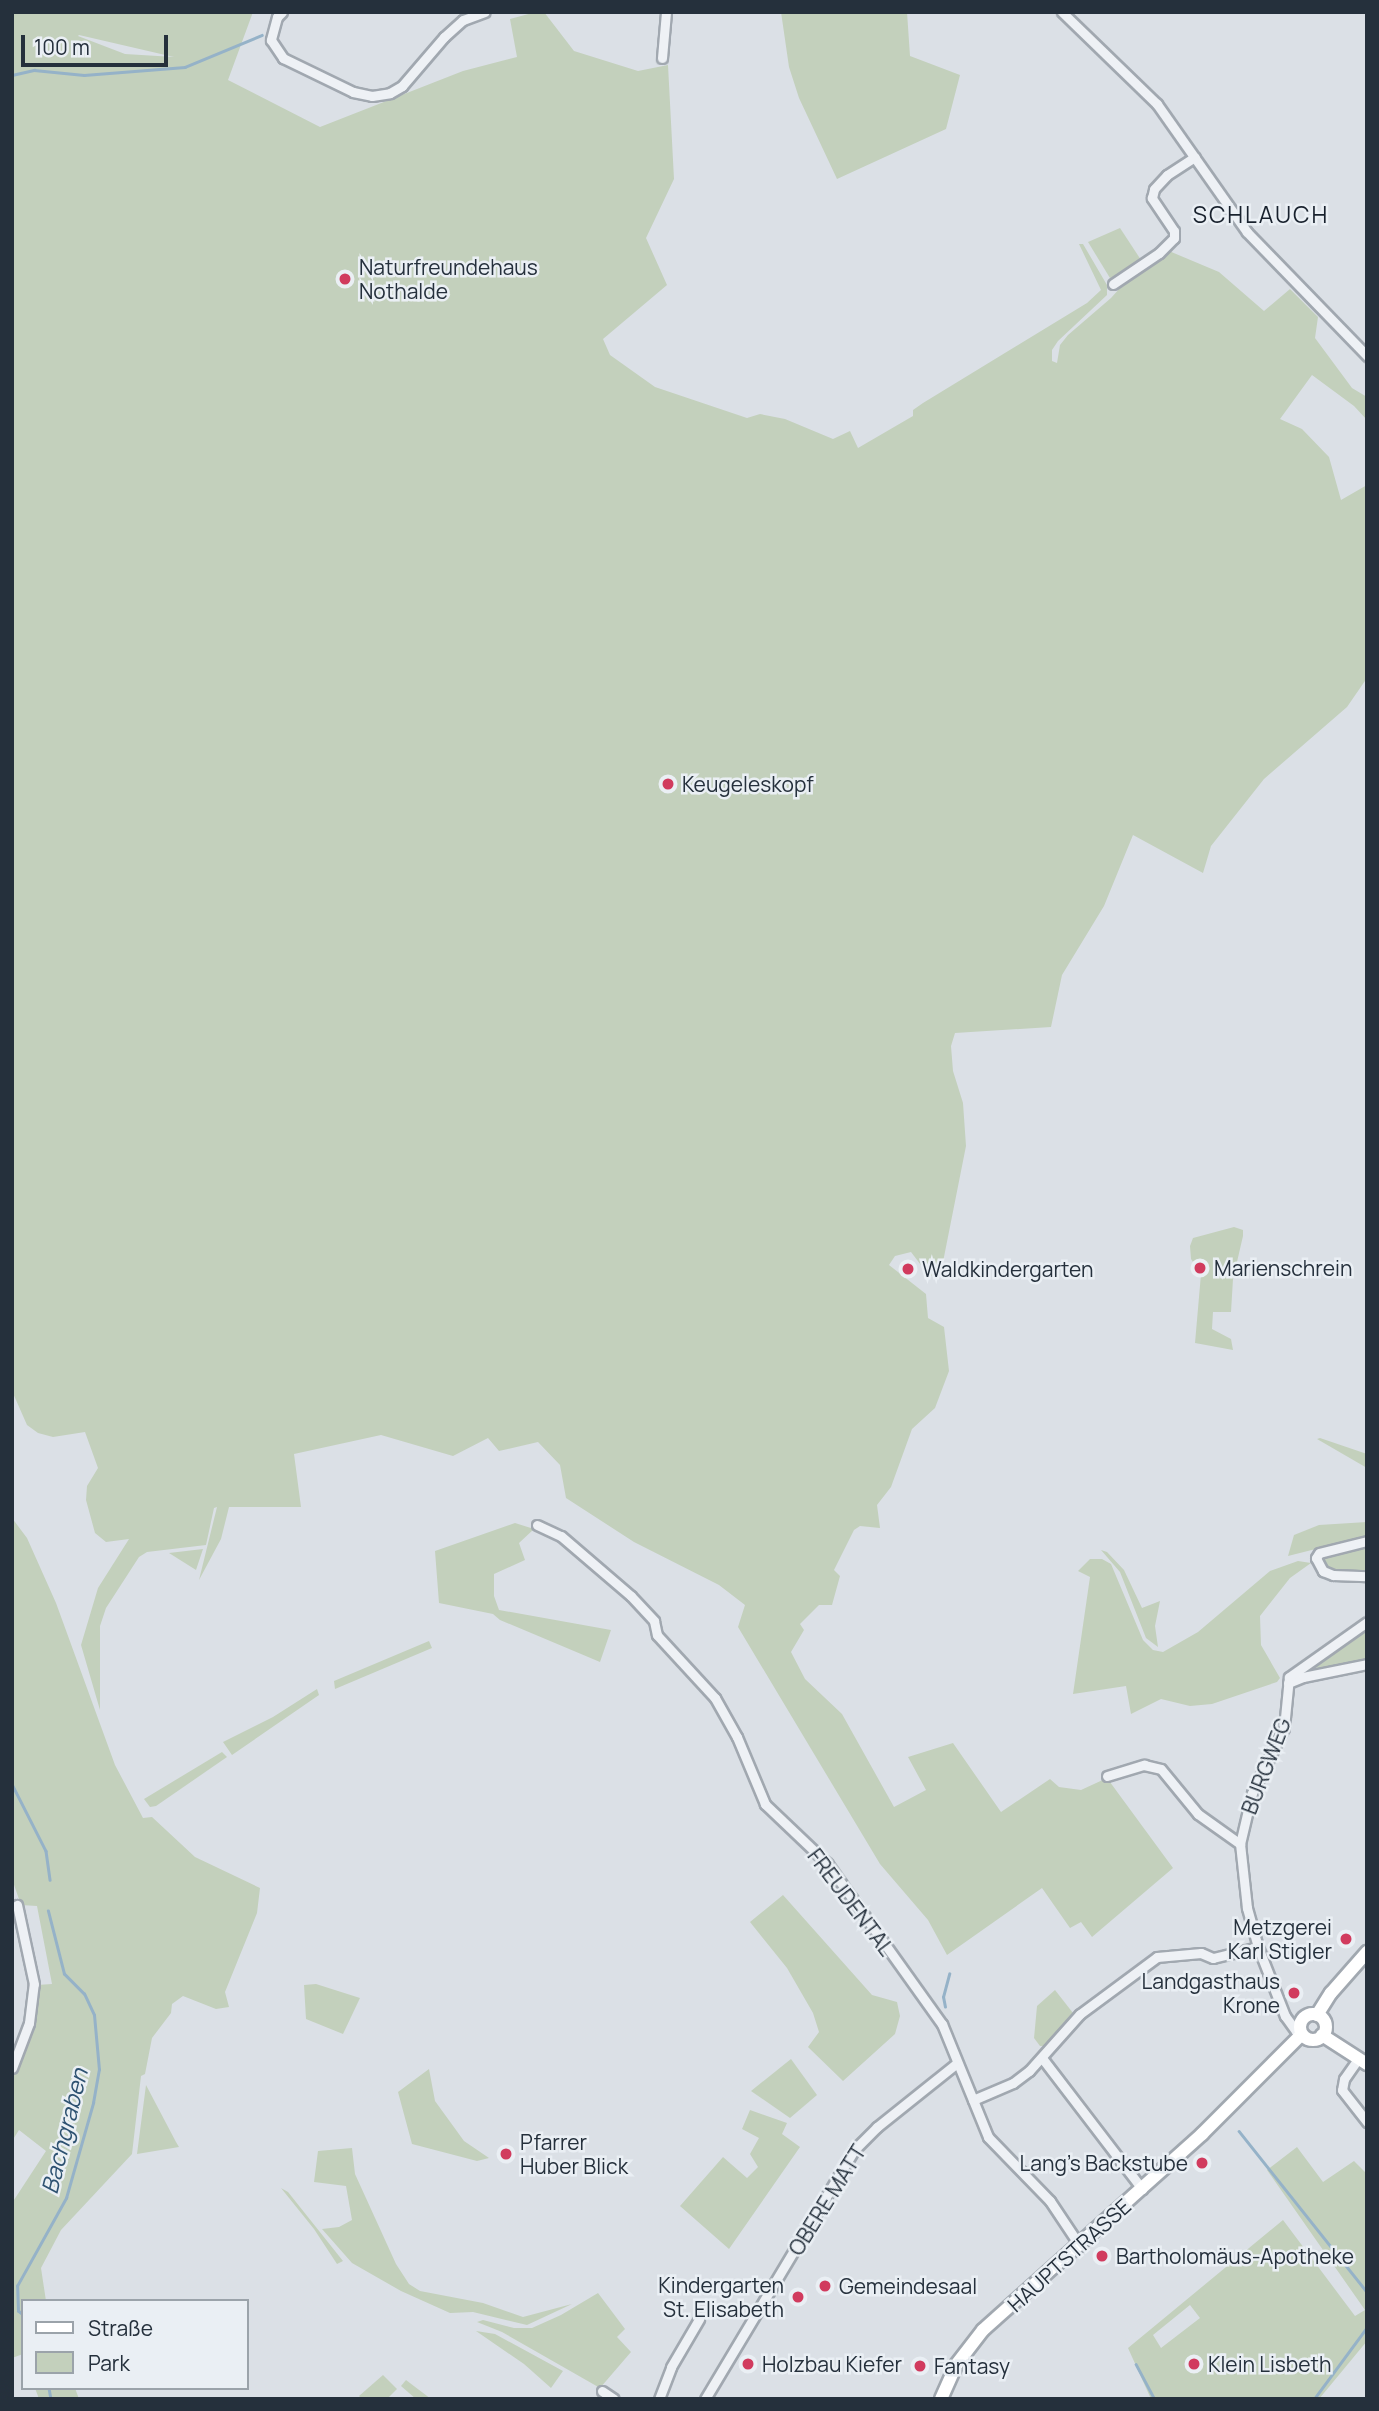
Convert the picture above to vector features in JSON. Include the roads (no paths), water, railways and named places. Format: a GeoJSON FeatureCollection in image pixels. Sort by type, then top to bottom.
{"type":"FeatureCollection","features":[{"type":"Feature","properties":{"kind":"street"},"geometry":{"type":"LineString","coordinates":[[282,12],[277,17],[271,40],[283,58],[353,92],[372,96],[390,93],[402,86],[444,37],[463,20],[485,12]]}},
{"type":"Feature","properties":{"kind":"street"},"geometry":{"type":"LineString","coordinates":[[662,58],[666,12]]}},
{"type":"Feature","properties":{"kind":"street"},"geometry":{"type":"LineString","coordinates":[[1062,12],[1157,104],[1247,232],[1367,356]]}},
{"type":"Feature","properties":{"kind":"street"},"geometry":{"type":"LineString","coordinates":[[1113,285],[1158,253],[1174,238],[1174,231],[1152,198],[1154,189],[1167,175],[1195,157]]}},
{"type":"Feature","properties":{"kind":"street","name":"FREUDENTAL"},"geometry":{"type":"LineString","coordinates":[[537,1525],[571,1545],[654,1621],[657,1635],[720,1706],[765,1804],[827,1863],[942,2024],[988,2137],[1050,2201],[1080,2246]]}},
{"type":"Feature","properties":{"kind":"street"},"geometry":{"type":"LineString","coordinates":[[1367,1542],[1319,1553],[1316,1558],[1323,1571],[1333,1575],[1367,1576]]}},
{"type":"Feature","properties":{"kind":"street"},"geometry":{"type":"LineString","coordinates":[[1288,1683],[1293,1671],[1367,1622]]}},
{"type":"Feature","properties":{"kind":"street"},"geometry":{"type":"LineString","coordinates":[[1288,1683],[1367,1664]]}},
{"type":"Feature","properties":{"kind":"street","name":"BURGWEG"},"geometry":{"type":"LineString","coordinates":[[1288,1683],[1284,1728],[1252,1793],[1240,1844],[1247,1908],[1258,1947],[1285,2016],[1296,2031],[1302,2033]]}},
{"type":"Feature","properties":{"kind":"street"},"geometry":{"type":"LineString","coordinates":[[1107,1776],[1144,1765],[1161,1769],[1198,1814],[1240,1844]]}},
{"type":"Feature","properties":{"kind":"street"},"geometry":{"type":"LineString","coordinates":[[12,2068],[29,2023],[34,1984],[18,1905]]}},
{"type":"Feature","properties":{"kind":"street"},"geometry":{"type":"LineString","coordinates":[[973,2100],[1013,2083],[1042,2058],[1080,2014],[1157,1957],[1201,1953],[1213,1958],[1258,1947]]}},
{"type":"Feature","properties":{"kind":"street"},"geometry":{"type":"LineString","coordinates":[[1317,2015],[1331,1993],[1367,1952]]}},
{"type":"Feature","properties":{"kind":"street"},"geometry":{"type":"LineString","coordinates":[[1308,2015],[1317,2015],[1325,2024],[1322,2035],[1312,2040],[1302,2033],[1302,2020],[1308,2015]]}},
{"type":"Feature","properties":{"kind":"street","name":"HAUPTSTRASSE"},"geometry":{"type":"LineString","coordinates":[[941,2399],[956,2365],[983,2330],[1142,2189],[1302,2033]]}},
{"type":"Feature","properties":{"kind":"street"},"geometry":{"type":"LineString","coordinates":[[1322,2035],[1362,2061],[1344,2079],[1342,2090],[1367,2122]]}},
{"type":"Feature","properties":{"kind":"street"},"geometry":{"type":"LineString","coordinates":[[1042,2058],[1142,2189]]}},
{"type":"Feature","properties":{"kind":"street","name":"OBERE MATT"},"geometry":{"type":"LineString","coordinates":[[705,2399],[854,2150],[877,2127],[957,2063]]}},
{"type":"Feature","properties":{"kind":"street"},"geometry":{"type":"LineString","coordinates":[[659,2399],[671,2367],[699,2319]]}},
{"type":"Feature","properties":{"kind":"street"},"geometry":{"type":"LineString","coordinates":[[602,2391],[614,2399]]}},
{"type":"Feature","properties":{"kind":"waterway"},"geometry":{"type":"LineString","coordinates":[[12,75],[34,70],[84,75],[185,67],[262,35]]}},
{"type":"Feature","properties":{"kind":"waterway","name":"Bachgraben"},"geometry":{"type":"LineString","coordinates":[[12,1784],[46,1851],[50,1880]]}},
{"type":"Feature","properties":{"kind":"waterway","name":"Bachgraben"},"geometry":{"type":"LineString","coordinates":[[21,2313],[18,2311],[17,2286],[66,2198],[93,2103],[99,2070],[94,2015],[84,1994],[64,1974],[48,1911]]}},
{"type":"Feature","properties":{"kind":"waterway"},"geometry":{"type":"LineString","coordinates":[[945,2007],[943,1997],[949,1974]]}},
{"type":"Feature","properties":{"kind":"waterway"},"geometry":{"type":"LineString","coordinates":[[1239,2131],[1367,2292]]}},
{"type":"Feature","properties":{"kind":"waterway"},"geometry":{"type":"LineString","coordinates":[[1314,2399],[1367,2327]]}},
{"type":"Feature","properties":{"kind":"waterway"},"geometry":{"type":"LineString","coordinates":[[1136,2364],[1155,2399]]}},
{"type":"Feature","properties":{"kind":"waterway","name":"Bachgraben"},"geometry":{"type":"LineString","coordinates":[[49,2390],[51,2399]]}},
{"type":"Feature","properties":{"kind":"place","name":"Naturfreundehaus Nothalde"},"geometry":{"type":"Point","coordinates":[345,279]}},
{"type":"Feature","properties":{"kind":"place","name":"Keugeleskopf"},"geometry":{"type":"Point","coordinates":[668,784]}},
{"type":"Feature","properties":{"kind":"place","name":"Marienschrein"},"geometry":{"type":"Point","coordinates":[1200,1268]}},
{"type":"Feature","properties":{"kind":"place","name":"Waldkindergarten"},"geometry":{"type":"Point","coordinates":[908,1269]}},
{"type":"Feature","properties":{"kind":"place","name":"Metzgerei Karl Stigler"},"geometry":{"type":"Point","coordinates":[1346,1939]}},
{"type":"Feature","properties":{"kind":"place","name":"Landgasthaus Krone"},"geometry":{"type":"Point","coordinates":[1294,1993]}},
{"type":"Feature","properties":{"kind":"place","name":"Pfarrer Huber Blick"},"geometry":{"type":"Point","coordinates":[506,2154]}},
{"type":"Feature","properties":{"kind":"place","name":"Lang's Backstube"},"geometry":{"type":"Point","coordinates":[1202,2163]}},
{"type":"Feature","properties":{"kind":"place","name":"Bartholomäus-Apotheke"},"geometry":{"type":"Point","coordinates":[1102,2256]}},
{"type":"Feature","properties":{"kind":"place","name":"Gemeindesaal"},"geometry":{"type":"Point","coordinates":[825,2286]}},
{"type":"Feature","properties":{"kind":"place","name":"Kindergarten St. Elisabeth"},"geometry":{"type":"Point","coordinates":[798,2297]}},
{"type":"Feature","properties":{"kind":"place","name":"Holzbau Kiefer"},"geometry":{"type":"Point","coordinates":[748,2364]}},
{"type":"Feature","properties":{"kind":"place","name":"Klein Lisbeth"},"geometry":{"type":"Point","coordinates":[1194,2364]}},
{"type":"Feature","properties":{"kind":"place","name":"Fantasy"},"geometry":{"type":"Point","coordinates":[920,2366]}},
{"type":"Feature","properties":{"kind":"district","name":"SCHLAUCH"},"geometry":{"type":"Point","coordinates":[1261,214]}}]}
